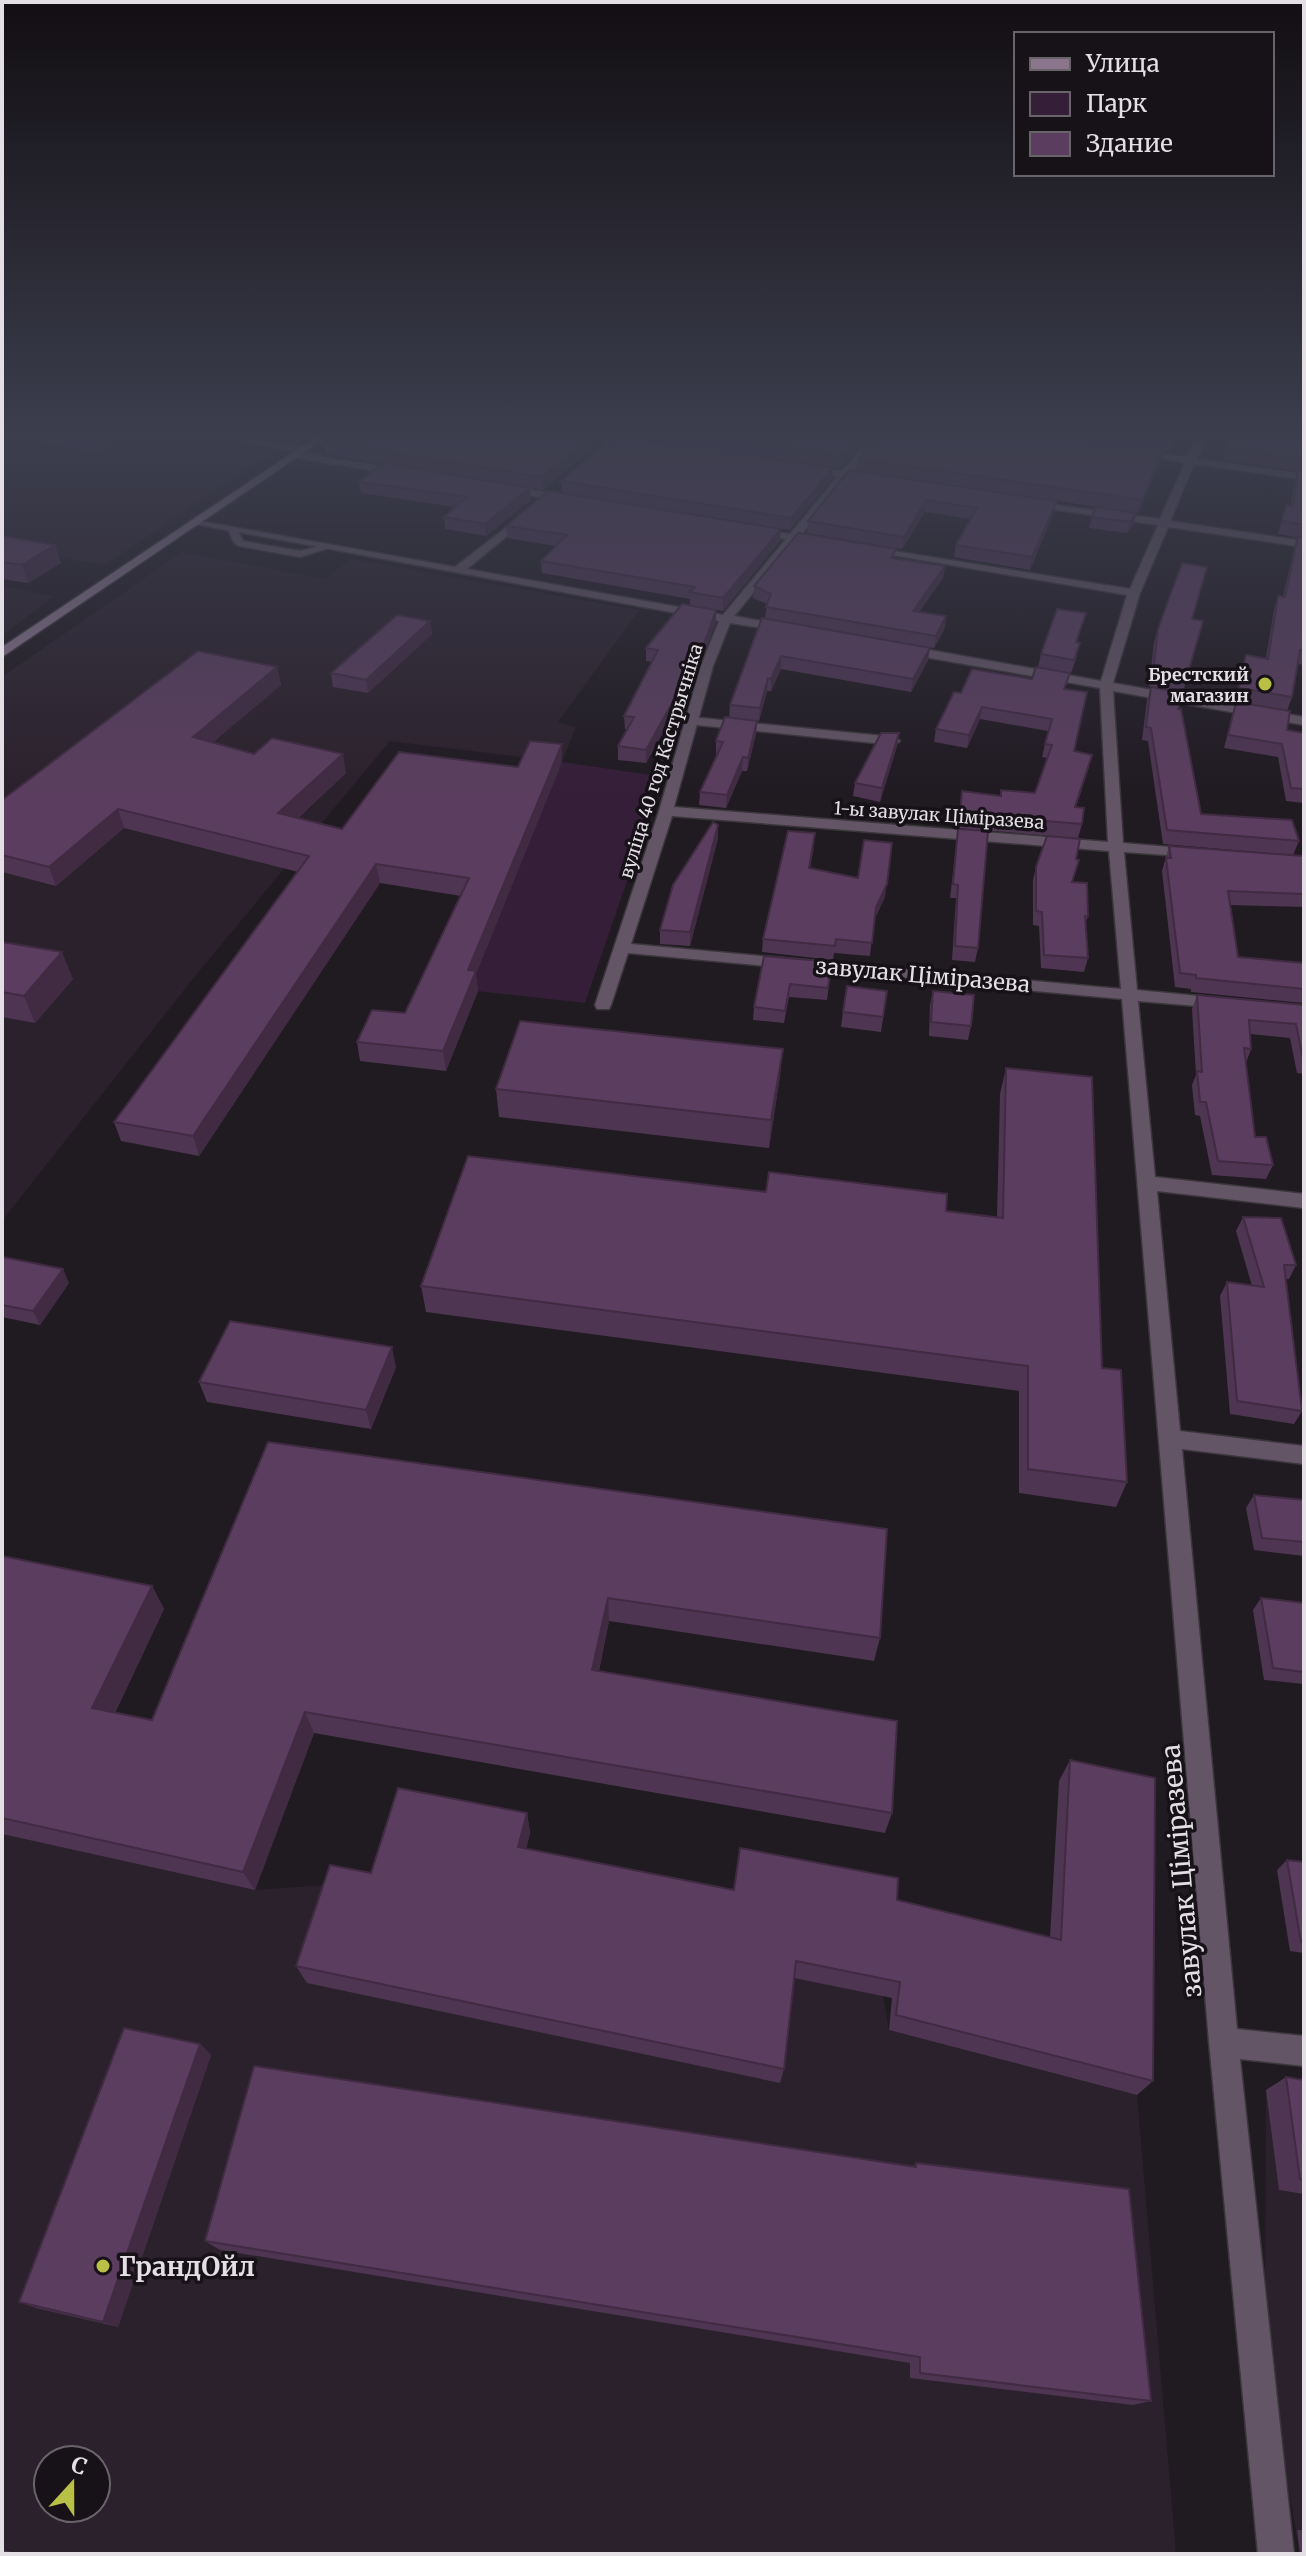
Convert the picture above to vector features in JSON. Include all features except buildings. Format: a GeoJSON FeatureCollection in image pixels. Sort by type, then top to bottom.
{"type":"FeatureCollection","features":[{"type":"Feature","properties":{"kind":"street"},"geometry":{"type":"LineString","coordinates":[[2,653],[148,554]]}},
{"type":"Feature","properties":{"kind":"street"},"geometry":{"type":"LineString","coordinates":[[369,554],[802,632]]}},
{"type":"Feature","properties":{"kind":"street"},"geometry":{"type":"LineString","coordinates":[[458,570],[478,554]]}},
{"type":"Feature","properties":{"kind":"street","name":"вуліца 40 год Кастрычніка"},"geometry":{"type":"LineString","coordinates":[[603,1005],[666,811],[707,666],[726,619],[777,554]]}},
{"type":"Feature","properties":{"kind":"street"},"geometry":{"type":"LineString","coordinates":[[897,554],[1134,593]]}},
{"type":"Feature","properties":{"kind":"street","name":"завулак Ціміразева"},"geometry":{"type":"LineString","coordinates":[[1150,554],[1134,593],[1106,684],[1116,846],[1224,2042],[1276,2554]]}},
{"type":"Feature","properties":{"kind":"street"},"geometry":{"type":"LineString","coordinates":[[893,648],[1303,717]]}},
{"type":"Feature","properties":{"kind":"street","name":"1-ы завулак Ціміразева"},"geometry":{"type":"LineString","coordinates":[[666,811],[1210,855]]}},
{"type":"Feature","properties":{"kind":"street","name":"завулак Ціміразева"},"geometry":{"type":"LineString","coordinates":[[621,948],[1241,1005]]}},
{"type":"Feature","properties":{"kind":"street"},"geometry":{"type":"LineString","coordinates":[[1148,1183],[1304,1201]]}},
{"type":"Feature","properties":{"kind":"street"},"geometry":{"type":"LineString","coordinates":[[1171,1439],[1304,1455]]}},
{"type":"Feature","properties":{"kind":"street"},"geometry":{"type":"LineString","coordinates":[[1224,2042],[1304,2051]]}},
{"type":"Feature","properties":{"kind":"lane"},"geometry":{"type":"LineString","coordinates":[[691,721],[894,741]]}},
{"type":"Feature","properties":{"kind":"shaded area"},"geometry":{"type":"Polygon","coordinates":[[[2,554],[18,554],[2,564],[2,554]]]}},
{"type":"Feature","properties":{"kind":"shaded area"},"geometry":{"type":"Polygon","coordinates":[[[37,554],[121,554],[105,565],[37,554]]]}},
{"type":"Feature","properties":{"kind":"shaded area"},"geometry":{"type":"Polygon","coordinates":[[[179,554],[194,554],[325,579],[351,559],[639,610],[558,722],[576,727],[562,762],[390,741],[196,975],[2,1221],[2,677],[179,554]]]}},
{"type":"Feature","properties":{"kind":"shaded area"},"geometry":{"type":"Polygon","coordinates":[[[2,586],[54,596],[2,636],[2,586]]]}},
{"type":"Feature","properties":{"kind":"shaded area"},"geometry":{"type":"Polygon","coordinates":[[[2,1834],[255,1890],[339,1884],[883,1996],[889,2030],[1137,2095],[1176,2554],[2,2554],[2,1834]]]}},
{"type":"Feature","properties":{"kind":"shaded area"},"geometry":{"type":"Polygon","coordinates":[[[1266,2090],[1304,2094],[1304,2554],[1300,2554],[1265,2350],[1266,2090]]]}},
{"type":"Feature","properties":{"kind":"green space"},"geometry":{"type":"Polygon","coordinates":[[[562,762],[658,776],[636,855],[585,1003],[476,991],[471,986],[562,762]]]}},
{"type":"Feature","properties":{"kind":"place","name":"Брестский магазин"},"geometry":{"type":"Point","coordinates":[1265,684]}},
{"type":"Feature","properties":{"kind":"place","name":"ГрандОйл"},"geometry":{"type":"Point","coordinates":[103,2266]}}]}
